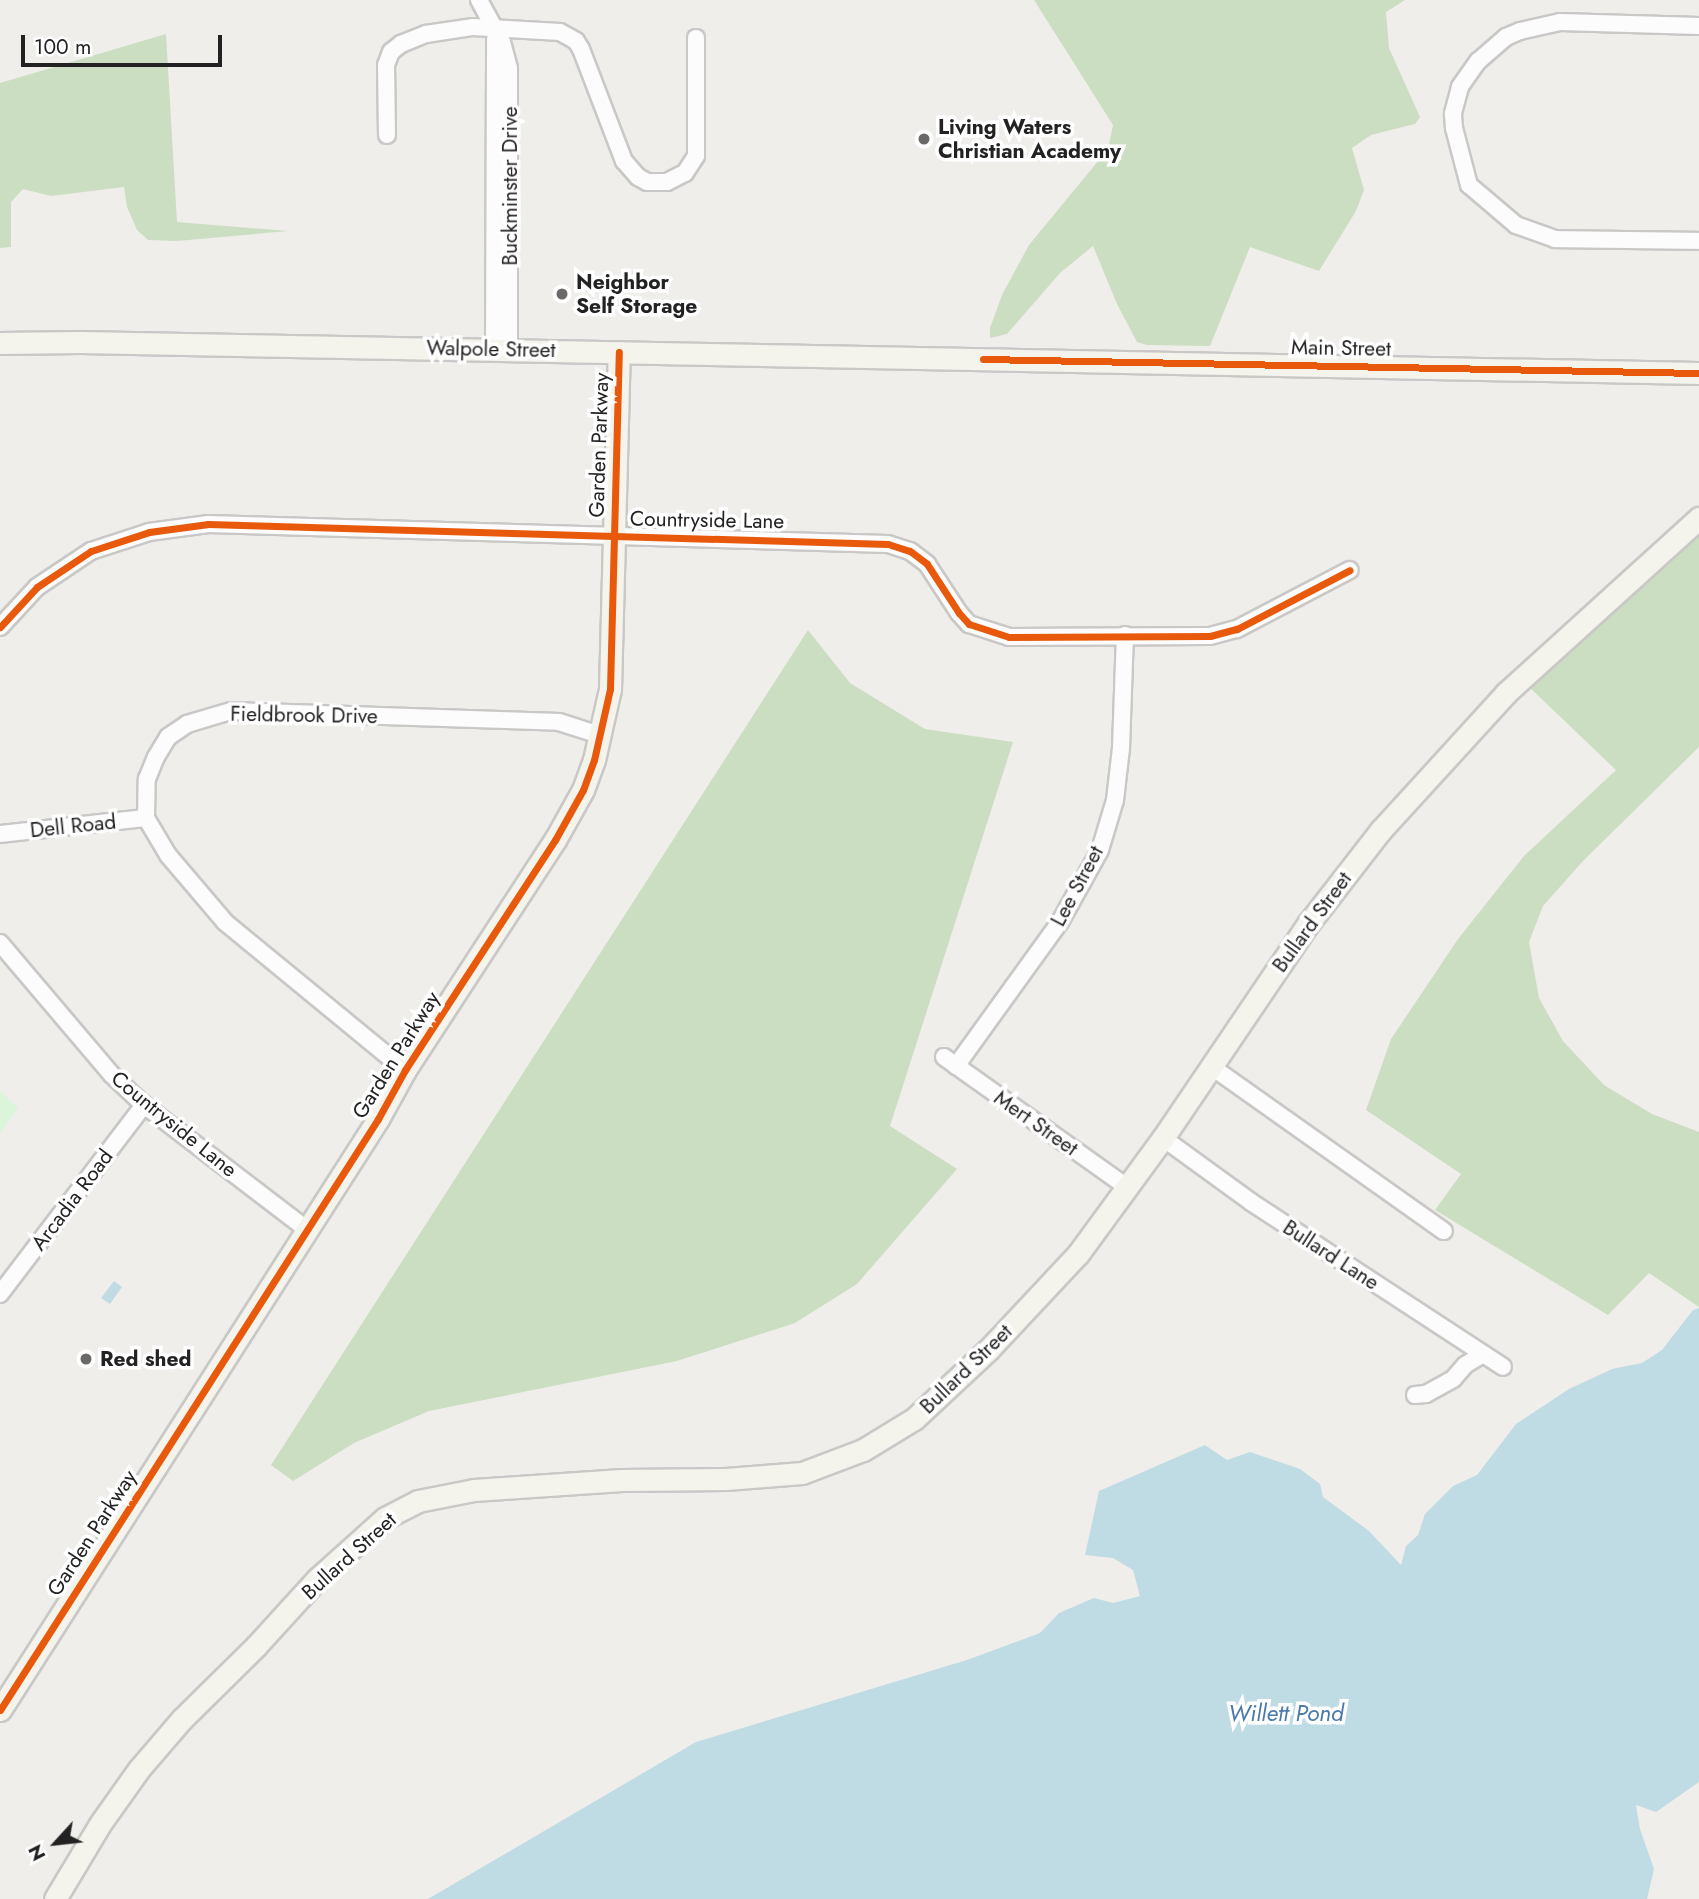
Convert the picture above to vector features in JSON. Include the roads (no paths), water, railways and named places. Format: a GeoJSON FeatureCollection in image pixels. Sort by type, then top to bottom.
{"type":"FeatureCollection","features":[{"type":"Feature","properties":{"kind":"main road","name":"Walpole Street"},"geometry":{"type":"LineString","coordinates":[[0,343],[983,359]]}},
{"type":"Feature","properties":{"kind":"main road","name":"Garden Parkway"},"geometry":{"type":"LineString","coordinates":[[0,1710],[378,1119],[405,1070],[569,816],[583,790],[600,735],[611,677],[619,352]]}},
{"type":"Feature","properties":{"kind":"main road","name":"Main Street"},"geometry":{"type":"LineString","coordinates":[[983,359],[1699,373]]}},
{"type":"Feature","properties":{"kind":"main road","name":"Bullard Street"},"geometry":{"type":"LineString","coordinates":[[55,1899],[100,1824],[139,1769],[182,1719],[256,1646],[317,1579],[385,1518],[418,1501],[474,1490],[622,1480],[726,1479],[802,1473],[855,1454],[914,1419],[989,1349],[1072,1261],[1163,1139],[1308,924],[1381,830],[1506,693],[1699,518]]}},
{"type":"Feature","properties":{"kind":"street","name":"Buckminster Drive"},"geometry":{"type":"LineString","coordinates":[[479,0],[507,56],[510,85],[501,350]]}},
{"type":"Feature","properties":{"kind":"street"},"geometry":{"type":"LineString","coordinates":[[1699,26],[1560,22],[1520,31],[1506,37],[1478,61],[1460,87],[1453,114],[1454,128],[1469,185],[1516,226],[1555,239],[1699,241]]}},
{"type":"Feature","properties":{"kind":"street"},"geometry":{"type":"LineString","coordinates":[[387,135],[384,79],[391,52],[401,44],[426,34],[493,26],[560,32],[576,41],[624,160],[638,177],[657,183],[685,173],[696,156],[696,38]]}},
{"type":"Feature","properties":{"kind":"street","name":"Countryside Lane"},"geometry":{"type":"LineString","coordinates":[[0,627],[37,587],[91,551],[149,532],[208,524],[888,544],[910,551],[927,564],[969,624],[1009,637],[1210,636],[1237,629],[1350,570]]}},
{"type":"Feature","properties":{"kind":"street","name":"Lee Street"},"geometry":{"type":"LineString","coordinates":[[950,1062],[1060,922],[1100,850],[1115,800],[1121,748],[1125,635]]}},
{"type":"Feature","properties":{"kind":"street","name":"Fieldbrook Drive"},"geometry":{"type":"LineString","coordinates":[[146,818],[146,779],[168,737],[187,724],[230,711],[559,722],[600,735]]}},
{"type":"Feature","properties":{"kind":"street"},"geometry":{"type":"LineString","coordinates":[[146,818],[168,855],[225,922],[405,1070]]}},
{"type":"Feature","properties":{"kind":"street","name":"Dell Road"},"geometry":{"type":"LineString","coordinates":[[0,834],[146,818]]}},
{"type":"Feature","properties":{"kind":"street","name":"Countryside Lane"},"geometry":{"type":"LineString","coordinates":[[0,943],[111,1074],[144,1105],[306,1229]]}},
{"type":"Feature","properties":{"kind":"street","name":"Mert Street"},"geometry":{"type":"LineString","coordinates":[[950,1062],[1128,1188]]}},
{"type":"Feature","properties":{"kind":"street"},"geometry":{"type":"LineString","coordinates":[[1212,1067],[1444,1231]]}},
{"type":"Feature","properties":{"kind":"street","name":"Arcadia Road"},"geometry":{"type":"LineString","coordinates":[[0,1294],[144,1105]]}},
{"type":"Feature","properties":{"kind":"street","name":"Bullard Lane"},"geometry":{"type":"LineString","coordinates":[[1163,1139],[1251,1202],[1503,1367]]}},
{"type":"Feature","properties":{"kind":"street"},"geometry":{"type":"LineString","coordinates":[[1415,1395],[1426,1394],[1452,1379],[1465,1364],[1483,1354]]}},
{"type":"Feature","properties":{"kind":"water"},"geometry":{"type":"Polygon","coordinates":[[[114,1281],[122,1287],[110,1304],[101,1298],[114,1281]]]}},
{"type":"Feature","properties":{"kind":"water","name":"Willett Pond"},"geometry":{"type":"Polygon","coordinates":[[[1699,1308],[1699,1782],[1656,1812],[1636,1805],[1640,1829],[1654,1869],[1647,1899],[428,1899],[696,1742],[967,1660],[1040,1633],[1059,1613],[1094,1598],[1113,1603],[1140,1596],[1133,1570],[1113,1558],[1085,1555],[1099,1491],[1205,1445],[1227,1460],[1250,1452],[1300,1469],[1320,1484],[1323,1497],[1369,1531],[1401,1565],[1406,1546],[1418,1535],[1425,1514],[1453,1486],[1477,1475],[1516,1424],[1569,1389],[1612,1369],[1642,1363],[1662,1350],[1693,1310],[1699,1308]]]}},
{"type":"Feature","properties":{"kind":"place","name":"Living Waters Christian Academy"},"geometry":{"type":"Point","coordinates":[924,139]}},
{"type":"Feature","properties":{"kind":"place","name":"Neighbor Self Storage"},"geometry":{"type":"Point","coordinates":[562,294]}},
{"type":"Feature","properties":{"kind":"place","name":"Red shed"},"geometry":{"type":"Point","coordinates":[86,1359]}}]}
